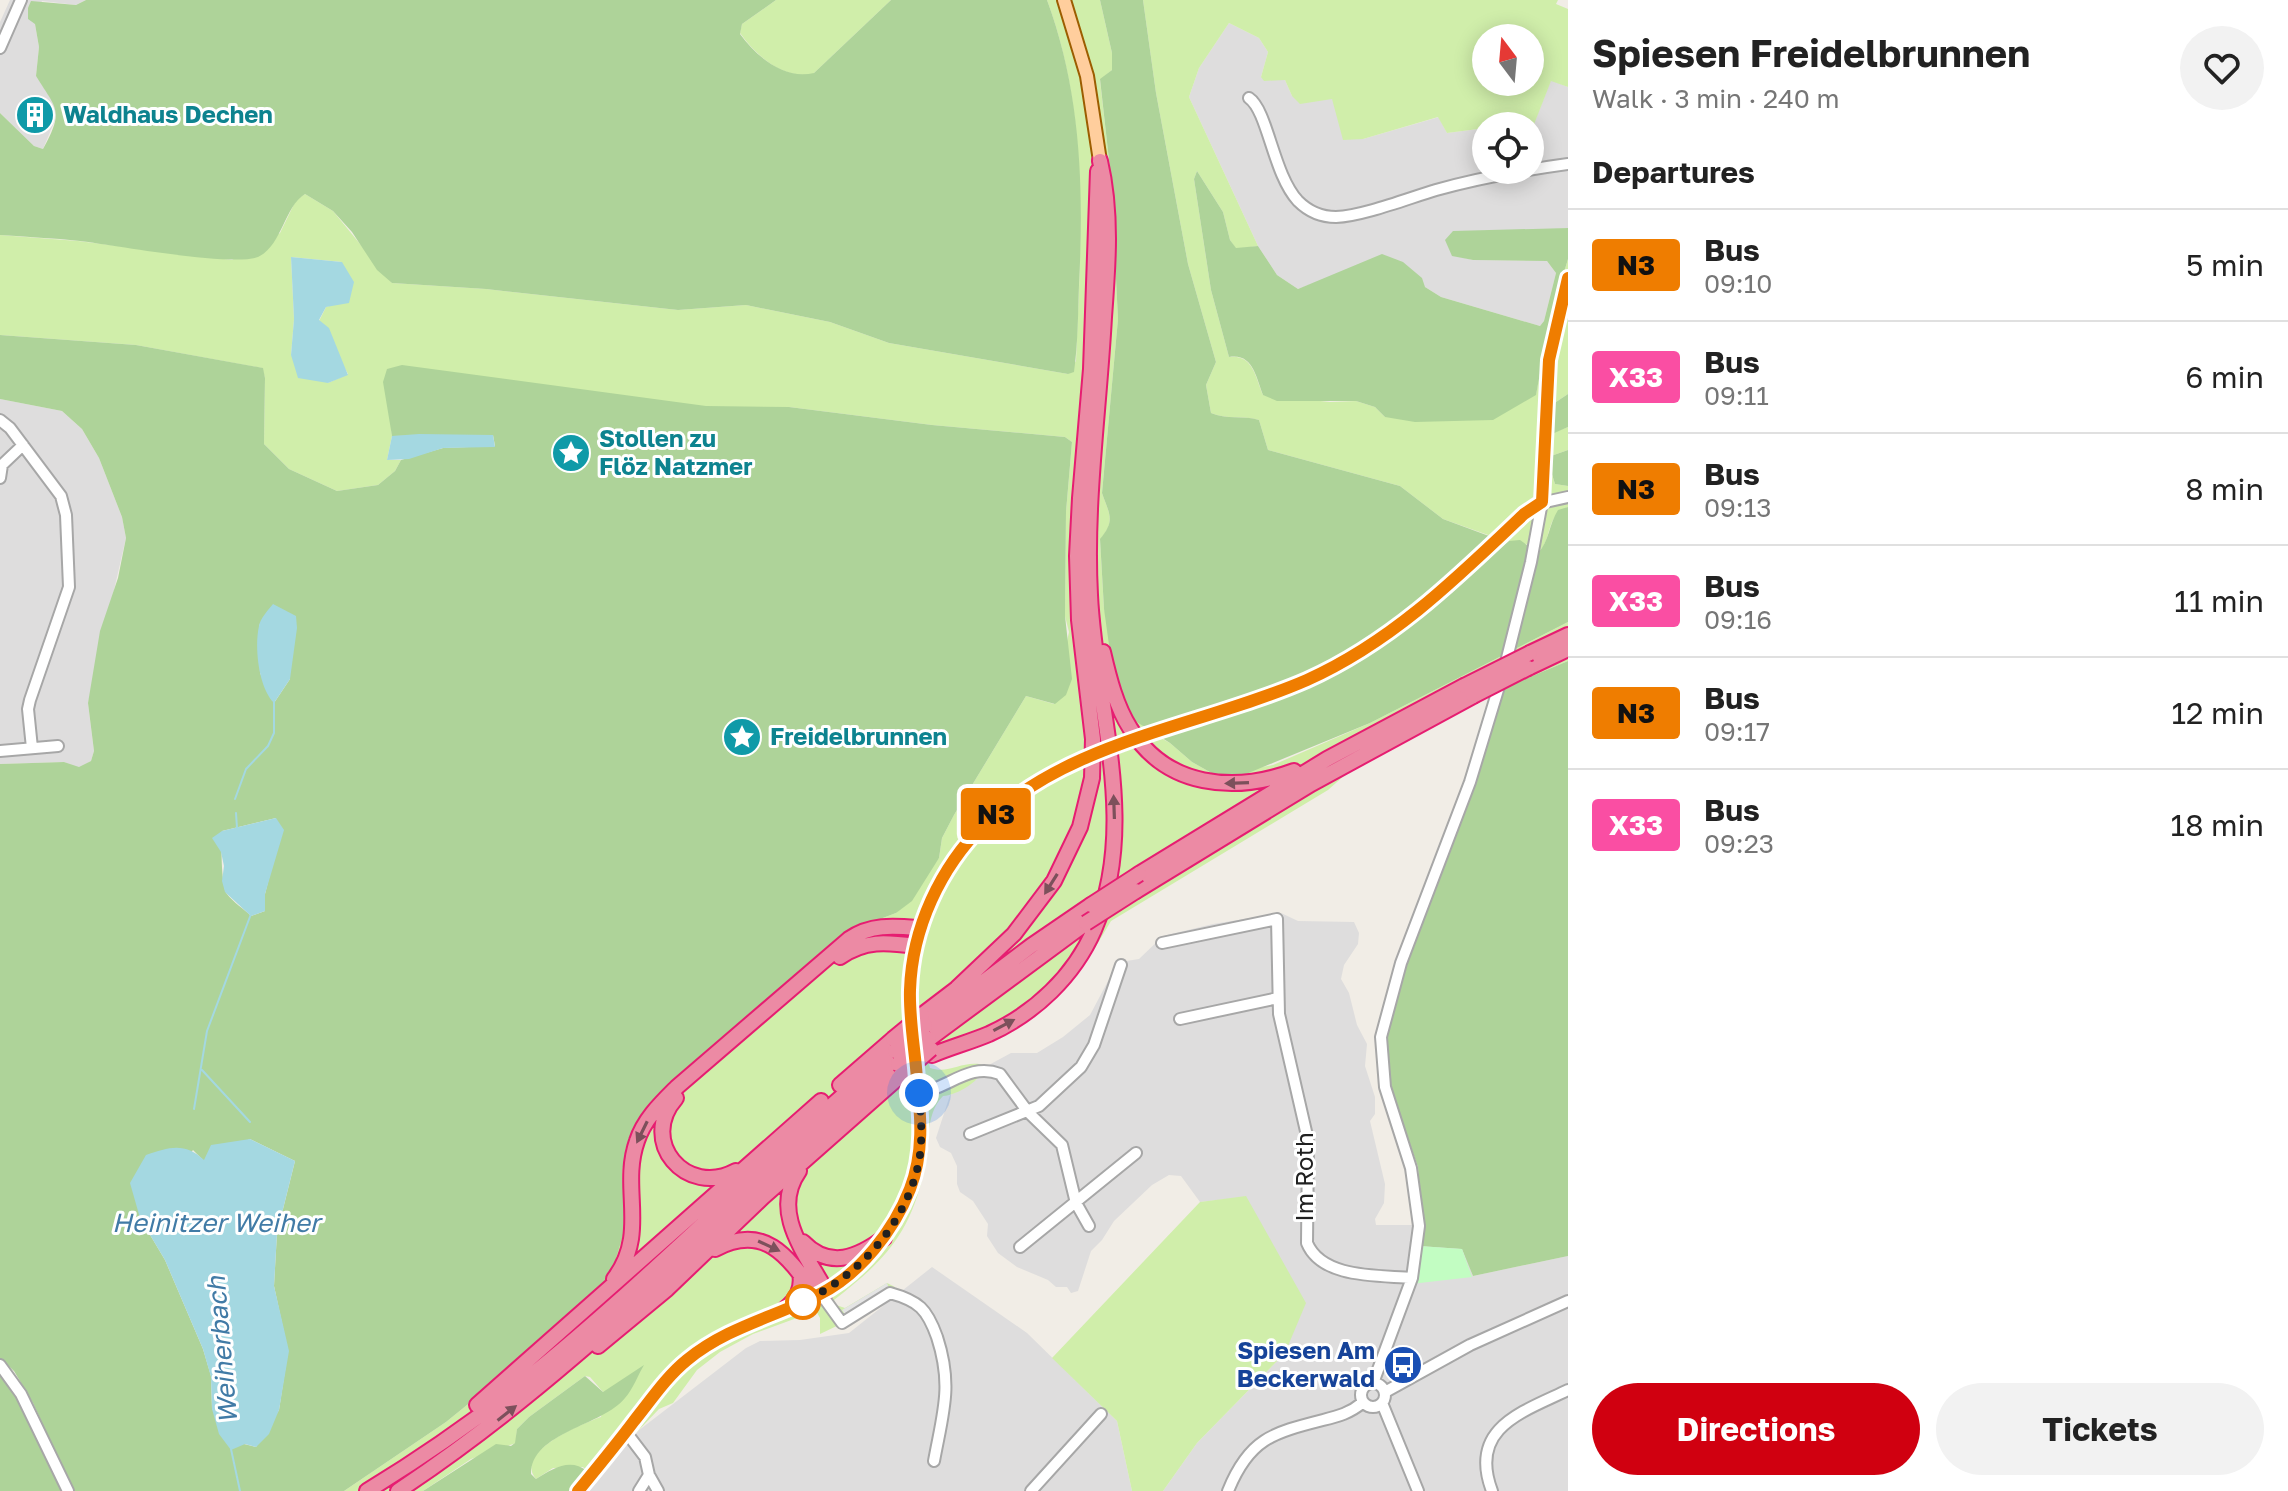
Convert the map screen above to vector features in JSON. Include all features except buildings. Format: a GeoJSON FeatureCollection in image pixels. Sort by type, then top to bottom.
{"type":"FeatureCollection","features":[{"type":"Feature","properties":{"kind":"highway"},"geometry":{"type":"LineString","coordinates":[[928,1037],[1009,1024],[1045,997],[1085,947],[1107,897],[1113,855],[1114,800],[1093,642],[1090,594],[1090,512],[1107,272],[1107,206],[1100,161]]}},
{"type":"Feature","properties":{"kind":"highway"},"geometry":{"type":"LineString","coordinates":[[928,1037],[957,988],[1014,934],[1054,881],[1080,827],[1092,778],[1093,739],[1079,620],[1077,556],[1096,272],[1096,185],[1100,161]]}},
{"type":"Feature","properties":{"kind":"highway"},"geometry":{"type":"LineString","coordinates":[[1090,594],[1115,697],[1129,728],[1156,759],[1190,777],[1212,783],[1238,784],[1278,777],[1327,759]]}},
{"type":"Feature","properties":{"kind":"highway"},"geometry":{"type":"LineString","coordinates":[[915,946],[875,942],[863,944],[841,956],[682,1092],[666,1113],[662,1131],[667,1151],[681,1169],[698,1178],[723,1177],[928,1037],[1070,919],[1139,874],[1327,759],[1529,661],[1568,635]]}},
{"type":"Feature","properties":{"kind":"highway"},"geometry":{"type":"LineString","coordinates":[[1529,661],[1568,649]]}},
{"type":"Feature","properties":{"kind":"highway"},"geometry":{"type":"LineString","coordinates":[[367,1491],[508,1393],[573,1339],[843,1094],[1086,923],[1468,691]]}},
{"type":"Feature","properties":{"kind":"highway"},"geometry":{"type":"LineString","coordinates":[[957,988],[1016,947],[1070,919]]}},
{"type":"Feature","properties":{"kind":"highway"},"geometry":{"type":"LineString","coordinates":[[588,1309],[616,1277],[630,1251],[634,1224],[632,1156],[641,1130],[660,1104],[849,939],[878,927],[919,928]]}},
{"type":"Feature","properties":{"kind":"highway"},"geometry":{"type":"LineString","coordinates":[[821,1293],[787,1210],[790,1186],[896,1058]]}},
{"type":"Feature","properties":{"kind":"highway"},"geometry":{"type":"LineString","coordinates":[[398,1491],[461,1448],[564,1367],[896,1058]]}},
{"type":"Feature","properties":{"kind":"highway"},"geometry":{"type":"LineString","coordinates":[[564,1367],[610,1338],[825,1143]]}},
{"type":"Feature","properties":{"kind":"highway"},"geometry":{"type":"LineString","coordinates":[[427,1452],[765,1151]]}},
{"type":"Feature","properties":{"kind":"highway"},"geometry":{"type":"LineString","coordinates":[[795,1234],[808,1247],[829,1257],[840,1258],[863,1254],[884,1238]]}},
{"type":"Feature","properties":{"kind":"highway"},"geometry":{"type":"LineString","coordinates":[[704,1254],[732,1241],[759,1240],[779,1249],[821,1293]]}},
{"type":"Feature","properties":{"kind":"highway"},"geometry":{"type":"LineString","coordinates":[[785,1309],[800,1289],[800,1273]]}},
{"type":"Feature","properties":{"kind":"main road"},"geometry":{"type":"LineString","coordinates":[[1064,0],[1087,76],[1100,161]]}},
{"type":"Feature","properties":{"kind":"street"},"geometry":{"type":"LineString","coordinates":[[0,48],[21,0]]}},
{"type":"Feature","properties":{"kind":"street"},"geometry":{"type":"LineString","coordinates":[[1249,98],[1258,107],[1270,148],[1288,187],[1309,210],[1320,214],[1348,215],[1445,187],[1568,164]]}},
{"type":"Feature","properties":{"kind":"street"},"geometry":{"type":"LineString","coordinates":[[1568,278],[1552,340],[1542,502],[1531,562],[1486,729],[1462,805],[1401,963],[1381,1037],[1385,1087],[1411,1168],[1419,1226],[1412,1278],[1373,1383],[1362,1389],[1362,1403],[1372,1408],[1470,1345],[1568,1301]]}},
{"type":"Feature","properties":{"kind":"street"},"geometry":{"type":"LineString","coordinates":[[0,420],[10,428],[65,505],[69,587],[30,700],[32,748]]}},
{"type":"Feature","properties":{"kind":"street"},"geometry":{"type":"LineString","coordinates":[[0,478],[2,465],[23,445]]}},
{"type":"Feature","properties":{"kind":"street"},"geometry":{"type":"LineString","coordinates":[[578,1491],[670,1375],[689,1358],[731,1330],[821,1293],[846,1276],[884,1238],[910,1189],[919,1161],[921,1128],[910,992],[919,928],[950,867],[985,823],[1028,789],[1082,760],[1262,698],[1309,679],[1357,654],[1426,605],[1524,514],[1542,502],[1568,497]]}},
{"type":"Feature","properties":{"kind":"street"},"geometry":{"type":"LineString","coordinates":[[0,751],[58,746]]}},
{"type":"Feature","properties":{"kind":"street","name":"Im Roth"},"geometry":{"type":"LineString","coordinates":[[1162,943],[1277,919],[1281,1026],[1307,1129],[1306,1232],[1310,1250],[1344,1271],[1412,1278]]}},
{"type":"Feature","properties":{"kind":"street"},"geometry":{"type":"LineString","coordinates":[[970,1134],[1048,1101],[1089,1055],[1121,965]]}},
{"type":"Feature","properties":{"kind":"street"},"geometry":{"type":"LineString","coordinates":[[1180,1019],[1278,998]]}},
{"type":"Feature","properties":{"kind":"street"},"geometry":{"type":"LineString","coordinates":[[919,1093],[940,1088],[967,1072],[979,1070],[993,1071],[1005,1080],[1028,1112],[1062,1145],[1076,1203],[1089,1226]]}},
{"type":"Feature","properties":{"kind":"street"},"geometry":{"type":"LineString","coordinates":[[1020,1247],[1136,1153]]}},
{"type":"Feature","properties":{"kind":"street"},"geometry":{"type":"LineString","coordinates":[[821,1293],[842,1323],[890,1293],[911,1298],[925,1310],[944,1357],[947,1378],[934,1461]]}},
{"type":"Feature","properties":{"kind":"street"},"geometry":{"type":"LineString","coordinates":[[0,1365],[21,1394],[68,1491]]}},
{"type":"Feature","properties":{"kind":"street"},"geometry":{"type":"LineString","coordinates":[[1373,1383],[1380,1385],[1418,1491]]}},
{"type":"Feature","properties":{"kind":"street"},"geometry":{"type":"LineString","coordinates":[[1492,1491],[1486,1464],[1492,1436],[1519,1413],[1568,1390]]}},
{"type":"Feature","properties":{"kind":"street"},"geometry":{"type":"LineString","coordinates":[[1228,1491],[1243,1459],[1274,1434],[1350,1413],[1362,1403]]}},
{"type":"Feature","properties":{"kind":"street"},"geometry":{"type":"LineString","coordinates":[[1031,1491],[1101,1414]]}},
{"type":"Feature","properties":{"kind":"street"},"geometry":{"type":"LineString","coordinates":[[626,1432],[645,1457],[649,1475],[658,1491]]}},
{"type":"Feature","properties":{"kind":"street"},"geometry":{"type":"LineString","coordinates":[[639,1491],[649,1475]]}},
{"type":"Feature","properties":{"kind":"shaded area"},"geometry":{"type":"Polygon","coordinates":[[[10,0],[86,0],[76,5],[42,1],[35,24],[39,47],[36,76],[56,106],[55,120],[43,149],[34,146],[0,113],[0,22],[10,0]]]}},
{"type":"Feature","properties":{"kind":"shaded area"},"geometry":{"type":"Polygon","coordinates":[[[1229,23],[1259,38],[1268,52],[1261,77],[1285,80],[1292,96],[1332,99],[1363,139],[1439,117],[1447,133],[1472,130],[1472,184],[1544,184],[1544,112],[1538,112],[1551,80],[1568,87],[1568,228],[1547,230],[1452,255],[1473,260],[1547,261],[1556,273],[1544,321],[1540,326],[1441,297],[1425,287],[1338,274],[1298,289],[1277,275],[1258,246],[1189,97],[1199,68],[1229,23]]]}},
{"type":"Feature","properties":{"kind":"shaded area"},"geometry":{"type":"Polygon","coordinates":[[[0,399],[62,411],[82,429],[99,458],[122,517],[126,538],[88,703],[94,751],[91,761],[79,768],[64,762],[0,764],[0,399]]]}},
{"type":"Feature","properties":{"kind":"shaded area"},"geometry":{"type":"Polygon","coordinates":[[[1281,913],[1298,921],[1354,922],[1359,933],[1358,944],[1344,965],[1341,979],[1367,1044],[1365,1066],[1375,1097],[1375,1114],[1370,1121],[1385,1184],[1384,1203],[1375,1219],[1376,1225],[1421,1225],[1463,1248],[1473,1276],[1568,1256],[1568,1491],[1163,1491],[1197,1443],[1285,1353],[1246,1197],[1200,1202],[1181,1176],[1169,1175],[1152,1185],[1114,1221],[1091,1251],[1078,1291],[1071,1293],[1067,1287],[1056,1287],[1048,1280],[1017,1267],[998,1253],[987,1236],[988,1224],[973,1201],[960,1192],[957,1166],[951,1153],[940,1147],[936,1138],[950,1095],[982,1076],[987,1066],[1011,1053],[1037,1053],[1063,1037],[1090,1015],[1116,966],[1120,962],[1139,959],[1163,936],[1281,913]]]}},
{"type":"Feature","properties":{"kind":"shaded area"},"geometry":{"type":"Polygon","coordinates":[[[932,1267],[1027,1333],[1117,1421],[1132,1491],[571,1491],[622,1424],[634,1434],[746,1348],[760,1341],[800,1340],[849,1333],[932,1267]]]}},
{"type":"Feature","properties":{"kind":"shaded area"},"geometry":{"type":"Polygon","coordinates":[[[887,1283],[890,1291],[845,1314],[842,1310],[887,1283]]]}},
{"type":"Feature","properties":{"kind":"green space"},"geometry":{"type":"Polygon","coordinates":[[[86,0],[776,0],[742,24],[740,34],[772,65],[803,74],[814,73],[891,0],[1047,0],[1067,70],[1078,141],[1081,212],[1074,372],[1068,374],[889,343],[830,322],[746,305],[678,310],[486,289],[392,283],[377,270],[352,232],[333,211],[305,194],[292,208],[266,252],[244,259],[199,257],[80,241],[0,235],[0,113],[34,146],[43,149],[56,117],[53,103],[36,76],[39,47],[35,24],[28,19],[28,8],[31,1],[76,5],[86,0]]]}},
{"type":"Feature","properties":{"kind":"green space"},"geometry":{"type":"Polygon","coordinates":[[[776,0],[891,0],[813,74],[802,75],[772,65],[740,33],[742,24],[776,0]]]}},
{"type":"Feature","properties":{"kind":"green space"},"geometry":{"type":"Polygon","coordinates":[[[1047,0],[1100,0],[1112,53],[1112,70],[1100,80],[1111,178],[1118,319],[1102,493],[1110,517],[1100,540],[1104,609],[1144,729],[1215,775],[1273,765],[1370,723],[1568,622],[1568,661],[1501,689],[1346,774],[1328,790],[1111,921],[1069,982],[1047,1004],[1018,1026],[934,1059],[929,1064],[930,1068],[938,1070],[971,1064],[987,1066],[968,1086],[943,1096],[937,1104],[930,1122],[926,1163],[911,1214],[880,1259],[834,1300],[836,1305],[845,1308],[887,1283],[895,1287],[896,1292],[891,1300],[820,1334],[820,1318],[816,1311],[753,1334],[720,1352],[697,1370],[673,1403],[659,1409],[634,1435],[621,1425],[587,1471],[583,1467],[553,1468],[536,1479],[531,1469],[541,1449],[552,1440],[601,1417],[607,1391],[603,1392],[590,1377],[585,1376],[529,1417],[517,1429],[516,1443],[471,1459],[423,1491],[344,1491],[446,1422],[504,1375],[626,1198],[622,1173],[626,1147],[635,1126],[649,1106],[687,1069],[851,930],[896,913],[939,858],[942,838],[954,815],[1026,696],[1054,704],[1069,632],[1065,616],[1066,512],[1072,442],[1065,437],[932,425],[789,407],[390,412],[392,436],[387,460],[401,460],[395,471],[378,485],[337,491],[289,469],[264,444],[265,378],[262,368],[136,345],[0,335],[0,235],[232,260],[280,233],[296,200],[305,194],[333,211],[392,283],[486,289],[678,310],[746,305],[830,322],[889,343],[1068,374],[1076,361],[1080,179],[1070,89],[1061,44],[1047,0]],[[291,257],[294,319],[291,355],[328,383],[348,374],[319,321],[326,307],[339,303],[342,262],[291,257]]]}},
{"type":"Feature","properties":{"kind":"green space"},"geometry":{"type":"Polygon","coordinates":[[[1100,0],[1143,0],[1156,93],[1188,264],[1216,362],[1206,385],[1211,413],[1259,420],[1268,450],[1400,486],[1443,519],[1489,536],[1462,567],[1465,575],[1509,541],[1520,540],[1538,553],[1558,510],[1568,507],[1568,622],[1370,723],[1232,777],[1215,775],[1192,762],[1170,743],[1132,719],[1119,690],[1110,652],[1100,539],[1110,522],[1102,493],[1118,319],[1111,178],[1100,79],[1112,70],[1112,53],[1100,0]]]}},
{"type":"Feature","properties":{"kind":"green space"},"geometry":{"type":"Polygon","coordinates":[[[1143,0],[1558,0],[1556,4],[1568,9],[1568,87],[1551,81],[1539,112],[1472,112],[1472,130],[1447,133],[1438,117],[1363,139],[1343,140],[1332,99],[1300,104],[1292,96],[1285,80],[1264,81],[1261,77],[1268,52],[1259,38],[1229,23],[1199,68],[1189,97],[1258,246],[1236,249],[1230,240],[1223,212],[1197,171],[1194,179],[1211,290],[1229,357],[1237,357],[1248,363],[1263,395],[1330,402],[1356,401],[1375,407],[1385,417],[1493,419],[1536,394],[1550,319],[1568,259],[1568,394],[1553,404],[1552,433],[1568,427],[1568,450],[1551,456],[1551,471],[1555,484],[1568,486],[1568,507],[1552,521],[1546,541],[1538,553],[1526,544],[1509,541],[1466,575],[1462,567],[1488,535],[1443,519],[1400,486],[1268,450],[1259,420],[1211,413],[1206,385],[1216,362],[1188,264],[1156,93],[1143,0]]]}},
{"type":"Feature","properties":{"kind":"green space"},"geometry":{"type":"Polygon","coordinates":[[[1197,171],[1223,212],[1230,240],[1236,248],[1258,246],[1277,275],[1298,289],[1382,254],[1403,262],[1422,278],[1425,287],[1441,297],[1540,326],[1556,273],[1547,261],[1473,260],[1452,256],[1445,240],[1453,231],[1568,228],[1568,259],[1550,319],[1536,395],[1493,420],[1415,422],[1385,417],[1375,407],[1356,401],[1277,401],[1263,395],[1248,363],[1237,357],[1229,357],[1211,290],[1194,179],[1197,171]]]}},
{"type":"Feature","properties":{"kind":"green space"},"geometry":{"type":"Polygon","coordinates":[[[0,335],[136,345],[263,368],[264,444],[289,469],[337,491],[378,485],[395,471],[401,460],[443,448],[495,446],[493,435],[392,436],[383,382],[387,369],[402,365],[706,406],[789,407],[932,425],[1065,437],[1072,442],[1066,512],[1065,616],[1072,679],[1066,695],[1055,704],[1026,696],[954,815],[942,838],[939,858],[912,901],[896,913],[851,930],[687,1069],[649,1106],[635,1126],[626,1147],[622,1173],[626,1225],[614,1265],[602,1286],[504,1375],[446,1422],[344,1491],[73,1491],[33,1403],[14,1371],[0,1358],[0,764],[64,762],[79,767],[91,761],[94,751],[88,703],[100,631],[118,578],[126,538],[122,517],[99,458],[82,429],[62,411],[0,399],[0,335]],[[259,624],[260,673],[274,703],[290,679],[259,624]],[[276,818],[222,831],[223,874],[227,894],[251,916],[265,911],[276,818]],[[250,1139],[204,1161],[193,1150],[140,1218],[165,1260],[203,1349],[211,1376],[212,1409],[244,1444],[256,1447],[279,1410],[288,1351],[274,1286],[277,1233],[295,1161],[250,1139]]]}},
{"type":"Feature","properties":{"kind":"green space"},"geometry":{"type":"Polygon","coordinates":[[[1568,394],[1568,427],[1552,434],[1553,404],[1568,394]]]}},
{"type":"Feature","properties":{"kind":"green space"},"geometry":{"type":"Polygon","coordinates":[[[1568,450],[1568,486],[1555,484],[1551,456],[1568,450]]]}},
{"type":"Feature","properties":{"kind":"green space"},"geometry":{"type":"Polygon","coordinates":[[[1568,661],[1568,1256],[1473,1276],[1462,1249],[1419,1246],[1418,1167],[1389,1085],[1383,1036],[1501,689],[1568,661]]]}},
{"type":"Feature","properties":{"kind":"green space"},"geometry":{"type":"Polygon","coordinates":[[[1246,1196],[1306,1303],[1285,1353],[1197,1443],[1163,1491],[1132,1491],[1117,1421],[1052,1358],[1200,1202],[1246,1196]]]}},
{"type":"Feature","properties":{"kind":"green space"},"geometry":{"type":"Polygon","coordinates":[[[1419,1246],[1462,1249],[1472,1277],[1411,1284],[1419,1246]]]}},
{"type":"Feature","properties":{"kind":"green space"},"geometry":{"type":"Polygon","coordinates":[[[644,1365],[628,1394],[615,1408],[555,1439],[534,1460],[531,1474],[536,1479],[555,1468],[568,1465],[587,1471],[571,1491],[423,1491],[496,1444],[511,1446],[515,1443],[517,1429],[529,1417],[585,1376],[603,1392],[644,1365]]]}},
{"type":"Feature","properties":{"kind":"green space"},"geometry":{"type":"Polygon","coordinates":[[[0,1370],[8,1377],[64,1491],[0,1491],[0,1370]]]}},
{"type":"Feature","properties":{"kind":"water"},"geometry":{"type":"Polygon","coordinates":[[[291,257],[342,262],[354,282],[349,303],[326,307],[319,320],[329,328],[348,375],[328,383],[298,378],[291,355],[294,319],[291,257]]]}},
{"type":"Feature","properties":{"kind":"water"},"geometry":{"type":"Polygon","coordinates":[[[493,435],[495,447],[443,448],[409,459],[387,460],[392,436],[493,435]]]}},
{"type":"Feature","properties":{"kind":"water"},"geometry":{"type":"Polygon","coordinates":[[[273,604],[296,616],[297,628],[290,679],[274,703],[261,678],[257,645],[260,623],[273,604]]]}},
{"type":"Feature","properties":{"kind":"water"},"geometry":{"type":"Polygon","coordinates":[[[276,818],[284,830],[265,894],[265,911],[251,916],[225,892],[221,852],[212,838],[222,831],[276,818]]]}},
{"type":"Feature","properties":{"kind":"water","name":"Heinitzer Weiher"},"geometry":{"type":"Polygon","coordinates":[[[250,1139],[295,1161],[277,1233],[274,1286],[289,1351],[279,1410],[269,1434],[256,1447],[245,1444],[231,1450],[219,1434],[212,1409],[211,1377],[203,1349],[165,1260],[140,1218],[130,1183],[146,1155],[183,1148],[204,1160],[211,1145],[250,1139]]]}},
{"type":"Feature","properties":{"kind":"waterway","name":"Weiherbach"},"geometry":{"type":"LineString","coordinates":[[235,799],[246,769],[268,746],[274,733],[274,701]]}},
{"type":"Feature","properties":{"kind":"waterway","name":"Weiherbach"},"geometry":{"type":"LineString","coordinates":[[236,813],[237,828]]}},
{"type":"Feature","properties":{"kind":"waterway","name":"Weiherbach"},"geometry":{"type":"LineString","coordinates":[[194,1109],[207,1031],[251,914]]}},
{"type":"Feature","properties":{"kind":"waterway"},"geometry":{"type":"LineString","coordinates":[[202,1070],[250,1122]]}},
{"type":"Feature","properties":{"kind":"waterway","name":"Weiherbach"},"geometry":{"type":"LineString","coordinates":[[231,1449],[240,1491]]}},
{"type":"Feature","properties":{"kind":"bus line","name":"N3"},"geometry":{"type":"LineString","coordinates":[[578,1491],[670,1375],[689,1358],[731,1330],[826,1291],[864,1259],[884,1238],[898,1216],[919,1161],[921,1128],[910,992],[915,946],[930,902],[967,842],[985,823],[1005,805],[1061,769],[1157,732],[1262,698],[1309,679],[1357,654],[1426,605],[1524,514],[1542,502],[1549,360],[1568,278]]}},
{"type":"Feature","properties":{"kind":"place","name":"Waldhaus Dechen"},"geometry":{"type":"Point","coordinates":[35,115]}},
{"type":"Feature","properties":{"kind":"place","name":"Stollen zu Flöz Natzmer"},"geometry":{"type":"Point","coordinates":[571,453]}},
{"type":"Feature","properties":{"kind":"place","name":"Freidelbrunnen"},"geometry":{"type":"Point","coordinates":[742,737]}},
{"type":"Feature","properties":{"kind":"place","name":"Spiesen Am Beckerwald"},"geometry":{"type":"Point","coordinates":[1403,1365]}},
{"type":"Feature","properties":{"kind":"route"},"geometry":{"type":"LineString","coordinates":[[803,1302],[800,1303],[826,1291],[846,1276],[884,1238],[898,1216],[919,1161],[919,1093]]}}]}
